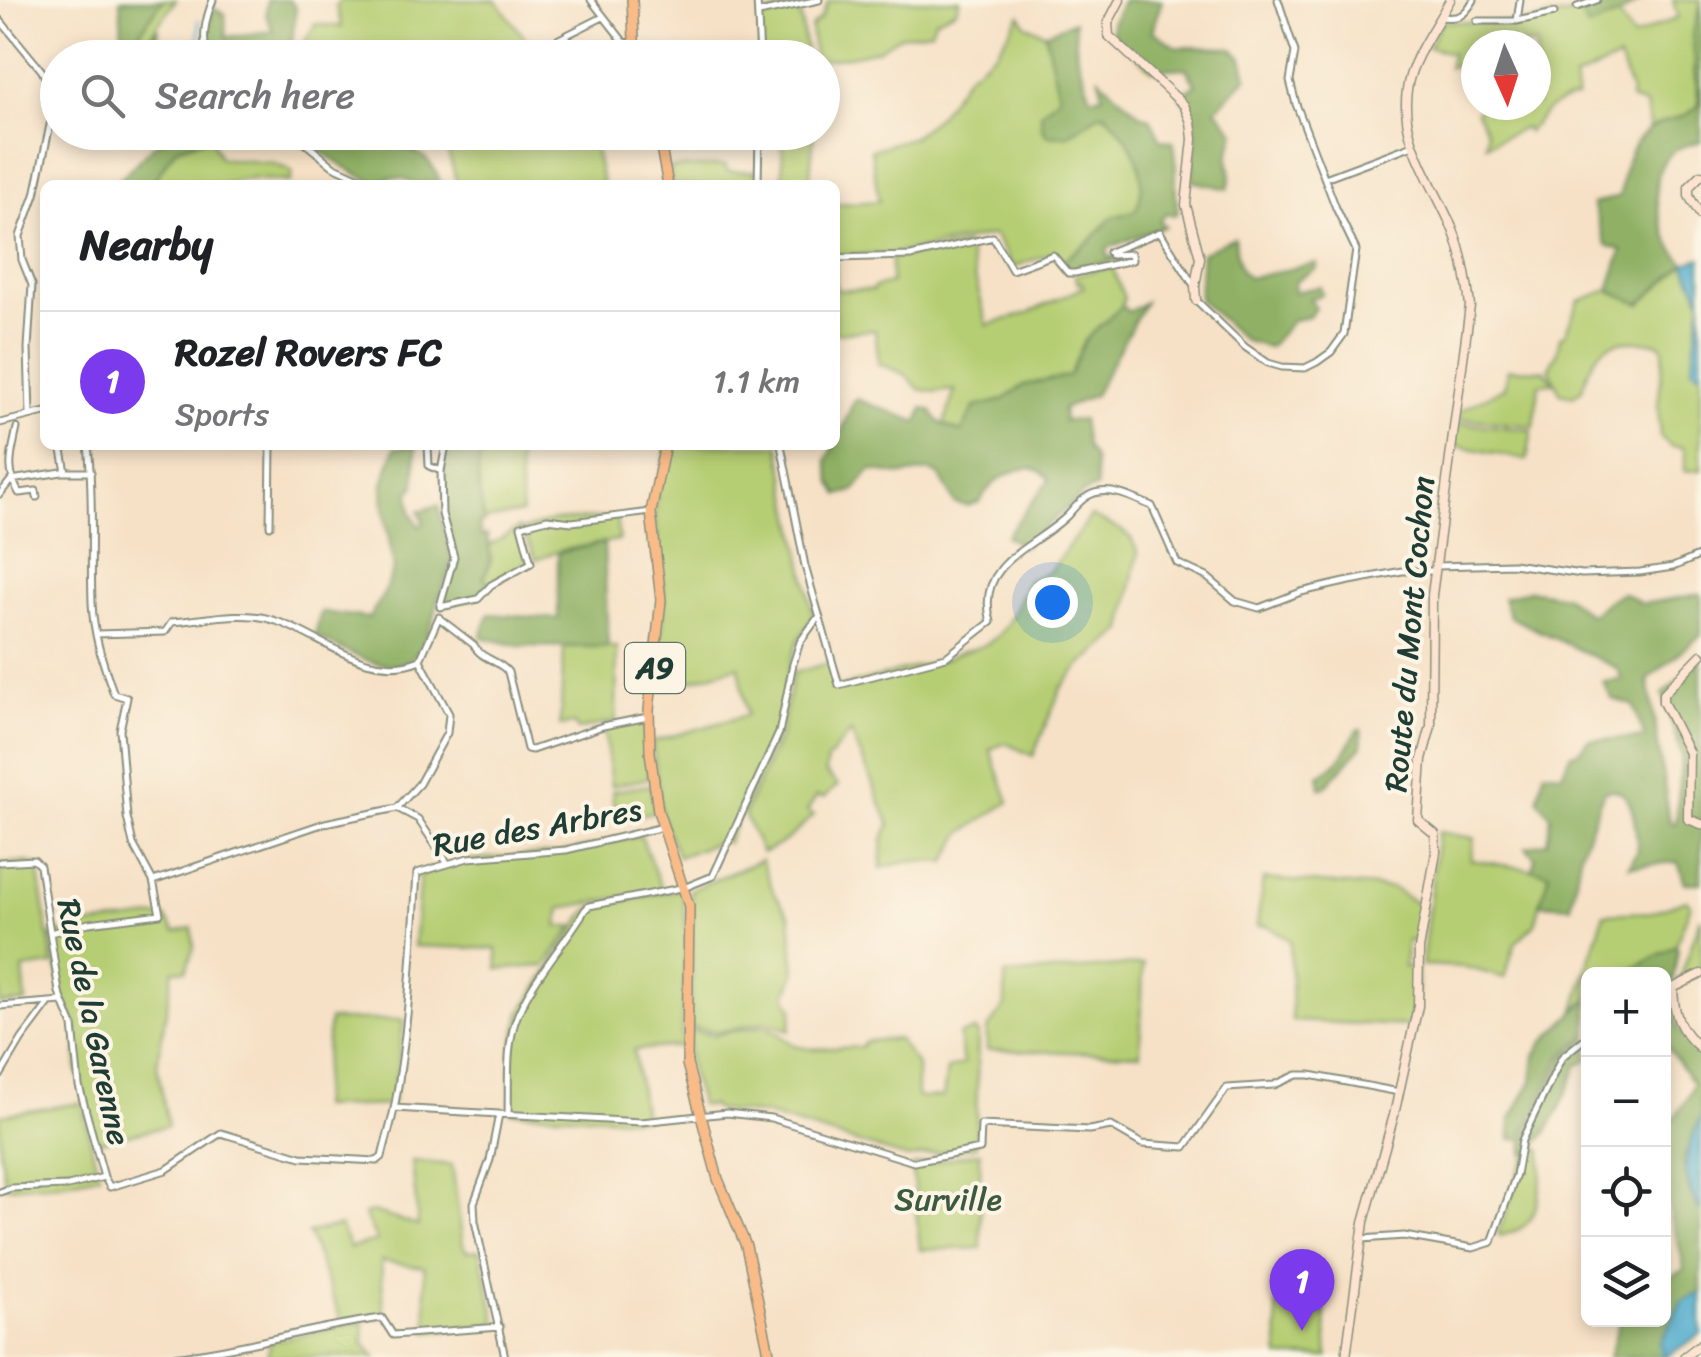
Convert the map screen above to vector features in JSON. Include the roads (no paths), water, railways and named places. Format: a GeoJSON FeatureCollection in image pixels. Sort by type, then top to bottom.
{"type":"FeatureCollection","features":[{"type":"Feature","properties":{"kind":"main road"},"geometry":{"type":"LineString","coordinates":[[632,0],[632,40]]}},
{"type":"Feature","properties":{"kind":"main road"},"geometry":{"type":"LineString","coordinates":[[1120,0],[1108,23],[1109,36],[1184,105],[1191,122],[1193,139],[1186,205],[1200,258],[1194,286],[1196,300]]}},
{"type":"Feature","properties":{"kind":"main road","name":"Route du Mont Cochon"},"geometry":{"type":"LineString","coordinates":[[1346,1357],[1362,1239],[1418,1006],[1420,948],[1436,852],[1435,834],[1418,820],[1422,759],[1431,726],[1432,595],[1451,436],[1469,328],[1466,276],[1454,231],[1413,145],[1406,102],[1410,76],[1450,0]]}},
{"type":"Feature","properties":{"kind":"main road"},"geometry":{"type":"LineString","coordinates":[[661,150],[667,180]]}},
{"type":"Feature","properties":{"kind":"main road"},"geometry":{"type":"LineString","coordinates":[[1701,175],[1689,187],[1689,196],[1701,216]]}},
{"type":"Feature","properties":{"kind":"main road","name":"A9"},"geometry":{"type":"LineString","coordinates":[[664,450],[651,512],[661,600],[648,717],[653,782],[663,827],[686,887],[690,934],[685,1053],[718,1179],[746,1246],[770,1357]]}},
{"type":"Feature","properties":{"kind":"main road"},"geometry":{"type":"LineString","coordinates":[[1701,655],[1663,694],[1663,702],[1689,753],[1688,819],[1701,824]]}},
{"type":"Feature","properties":{"kind":"main road"},"geometry":{"type":"LineString","coordinates":[[1701,974],[1673,988],[1674,1013],[1680,1027],[1701,1049]]}},
{"type":"Feature","properties":{"kind":"main road"},"geometry":{"type":"LineString","coordinates":[[1684,1357],[1701,1344]]}},
{"type":"Feature","properties":{"kind":"street"},"geometry":{"type":"LineString","coordinates":[[203,40],[205,19],[213,0]]}},
{"type":"Feature","properties":{"kind":"street"},"geometry":{"type":"LineString","coordinates":[[591,0],[623,40]]}},
{"type":"Feature","properties":{"kind":"street"},"geometry":{"type":"LineString","coordinates":[[757,0],[760,40]]}},
{"type":"Feature","properties":{"kind":"street"},"geometry":{"type":"LineString","coordinates":[[759,13],[818,0]]}},
{"type":"Feature","properties":{"kind":"street"},"geometry":{"type":"LineString","coordinates":[[1196,300],[1227,332],[1268,363],[1305,368],[1331,352],[1344,334],[1356,250],[1290,81],[1295,52],[1278,0]]}},
{"type":"Feature","properties":{"kind":"street"},"geometry":{"type":"LineString","coordinates":[[1441,17],[1457,19],[1465,15],[1474,0]]}},
{"type":"Feature","properties":{"kind":"street"},"geometry":{"type":"LineString","coordinates":[[1516,21],[1520,0]]}},
{"type":"Feature","properties":{"kind":"street"},"geometry":{"type":"LineString","coordinates":[[1577,7],[1597,0]]}},
{"type":"Feature","properties":{"kind":"street"},"geometry":{"type":"LineString","coordinates":[[1478,21],[1516,21],[1554,13]]}},
{"type":"Feature","properties":{"kind":"street"},"geometry":{"type":"LineString","coordinates":[[557,40],[603,18]]}},
{"type":"Feature","properties":{"kind":"street"},"geometry":{"type":"LineString","coordinates":[[0,20],[40,69]]}},
{"type":"Feature","properties":{"kind":"street"},"geometry":{"type":"LineString","coordinates":[[1326,178],[1413,145]]}},
{"type":"Feature","properties":{"kind":"street"},"geometry":{"type":"LineString","coordinates":[[30,415],[28,348],[32,285],[22,260],[20,236],[36,194],[44,150]]}},
{"type":"Feature","properties":{"kind":"street"},"geometry":{"type":"LineString","coordinates":[[313,150],[332,166],[363,180]]}},
{"type":"Feature","properties":{"kind":"street"},"geometry":{"type":"LineString","coordinates":[[758,180],[759,150]]}},
{"type":"Feature","properties":{"kind":"street"},"geometry":{"type":"LineString","coordinates":[[840,258],[912,256],[993,236],[1012,270],[1053,256],[1068,272],[1075,272],[1132,260],[1131,254],[1109,252],[1160,232],[1194,286]]}},
{"type":"Feature","properties":{"kind":"street"},"geometry":{"type":"LineString","coordinates":[[0,423],[40,413]]}},
{"type":"Feature","properties":{"kind":"street"},"geometry":{"type":"LineString","coordinates":[[17,428],[8,465],[11,480],[19,492],[36,491],[37,497]]}},
{"type":"Feature","properties":{"kind":"street"},"geometry":{"type":"LineString","coordinates":[[62,450],[66,472]]}},
{"type":"Feature","properties":{"kind":"street"},"geometry":{"type":"LineString","coordinates":[[50,933],[160,914],[153,882],[133,844],[127,817],[120,730],[127,698],[114,694],[96,634],[92,604],[94,500],[89,450]]}},
{"type":"Feature","properties":{"kind":"street"},"geometry":{"type":"LineString","coordinates":[[270,526],[271,450]]}},
{"type":"Feature","properties":{"kind":"street"},"geometry":{"type":"LineString","coordinates":[[428,450],[429,466],[441,470]]}},
{"type":"Feature","properties":{"kind":"street"},"geometry":{"type":"LineString","coordinates":[[96,634],[140,635],[165,632],[172,622],[262,617],[289,625],[374,665],[401,668],[420,660],[439,618],[454,557],[442,514],[441,470],[445,450]]}},
{"type":"Feature","properties":{"kind":"street"},"geometry":{"type":"LineString","coordinates":[[782,450],[817,617],[839,685],[946,657],[991,622],[987,605],[1001,568],[1086,496],[1098,492],[1115,492],[1152,506],[1177,563],[1206,577],[1235,601],[1259,608],[1301,592],[1402,571],[1513,564],[1582,574],[1640,572],[1701,555]]}},
{"type":"Feature","properties":{"kind":"street"},"geometry":{"type":"LineString","coordinates":[[0,494],[11,480],[91,472]]}},
{"type":"Feature","properties":{"kind":"street"},"geometry":{"type":"LineString","coordinates":[[440,607],[478,599],[491,585],[531,562],[521,526],[548,519],[572,522],[651,512]]}},
{"type":"Feature","properties":{"kind":"street"},"geometry":{"type":"LineString","coordinates":[[508,1114],[514,1024],[585,910],[686,887],[714,876],[779,733],[800,642],[817,617]]}},
{"type":"Feature","properties":{"kind":"street"},"geometry":{"type":"LineString","coordinates":[[439,618],[474,646],[476,652],[508,672],[527,749],[648,717]]}},
{"type":"Feature","properties":{"kind":"street"},"geometry":{"type":"LineString","coordinates":[[153,882],[325,823],[397,808],[418,784],[447,733],[449,714],[420,660]]}},
{"type":"Feature","properties":{"kind":"street"},"geometry":{"type":"LineString","coordinates":[[397,808],[418,819],[448,864]]}},
{"type":"Feature","properties":{"kind":"street","name":"Rue des Arbres"},"geometry":{"type":"LineString","coordinates":[[394,1108],[411,982],[409,957],[417,872],[468,858],[566,850],[663,827]]}},
{"type":"Feature","properties":{"kind":"street","name":"Rue de la Garenne"},"geometry":{"type":"LineString","coordinates":[[0,862],[38,862],[62,1000],[73,1026],[79,1086],[110,1187],[154,1176],[221,1134],[301,1157],[372,1162],[382,1156],[394,1108]]}},
{"type":"Feature","properties":{"kind":"street"},"geometry":{"type":"LineString","coordinates":[[0,1006],[62,1000]]}},
{"type":"Feature","properties":{"kind":"street"},"geometry":{"type":"LineString","coordinates":[[0,1076],[49,1003]]}},
{"type":"Feature","properties":{"kind":"street"},"geometry":{"type":"LineString","coordinates":[[1362,1239],[1404,1236],[1472,1248],[1492,1242],[1516,1175],[1522,1140],[1562,1058],[1581,1042]]}},
{"type":"Feature","properties":{"kind":"street"},"geometry":{"type":"LineString","coordinates":[[394,1108],[641,1122],[727,1113],[771,1118],[914,1162],[980,1149],[981,1125],[1089,1130],[1111,1126],[1142,1144],[1184,1147],[1227,1088],[1274,1084],[1310,1074],[1400,1092]]}},
{"type":"Feature","properties":{"kind":"street"},"geometry":{"type":"LineString","coordinates":[[500,1114],[490,1160],[474,1203],[506,1357]]}},
{"type":"Feature","properties":{"kind":"street"},"geometry":{"type":"LineString","coordinates":[[0,1192],[68,1186],[104,1177]]}},
{"type":"Feature","properties":{"kind":"street"},"geometry":{"type":"LineString","coordinates":[[169,1357],[230,1350],[322,1326],[382,1318],[393,1335],[500,1327]]}},
{"type":"Feature","properties":{"kind":"water"},"geometry":{"type":"Polygon","coordinates":[[[1701,258],[1701,300],[1685,263],[1701,258]]]}},
{"type":"Feature","properties":{"kind":"water"},"geometry":{"type":"Polygon","coordinates":[[[1701,300],[1701,374],[1692,368],[1701,300]]]}},
{"type":"Feature","properties":{"kind":"water"},"geometry":{"type":"Polygon","coordinates":[[[1701,1116],[1701,1212],[1689,1185],[1686,1164],[1701,1116]]]}},
{"type":"Feature","properties":{"kind":"water"},"geometry":{"type":"Polygon","coordinates":[[[1701,1293],[1701,1334],[1666,1357],[1660,1344],[1682,1301],[1701,1293]]]}},
{"type":"Feature","properties":{"kind":"waterway"},"geometry":{"type":"LineString","coordinates":[[199,20],[199,40]]}},
{"type":"Feature","properties":{"kind":"waterway"},"geometry":{"type":"LineString","coordinates":[[1658,1357],[1662,1349]]}},
{"type":"Feature","properties":{"kind":"place","name":"Rozel Rovers FC"},"geometry":{"type":"Point","coordinates":[1302,1331]}},
{"type":"Feature","properties":{"kind":"park label","name":"Surville"},"geometry":{"type":"Point","coordinates":[948,1199]}}]}
